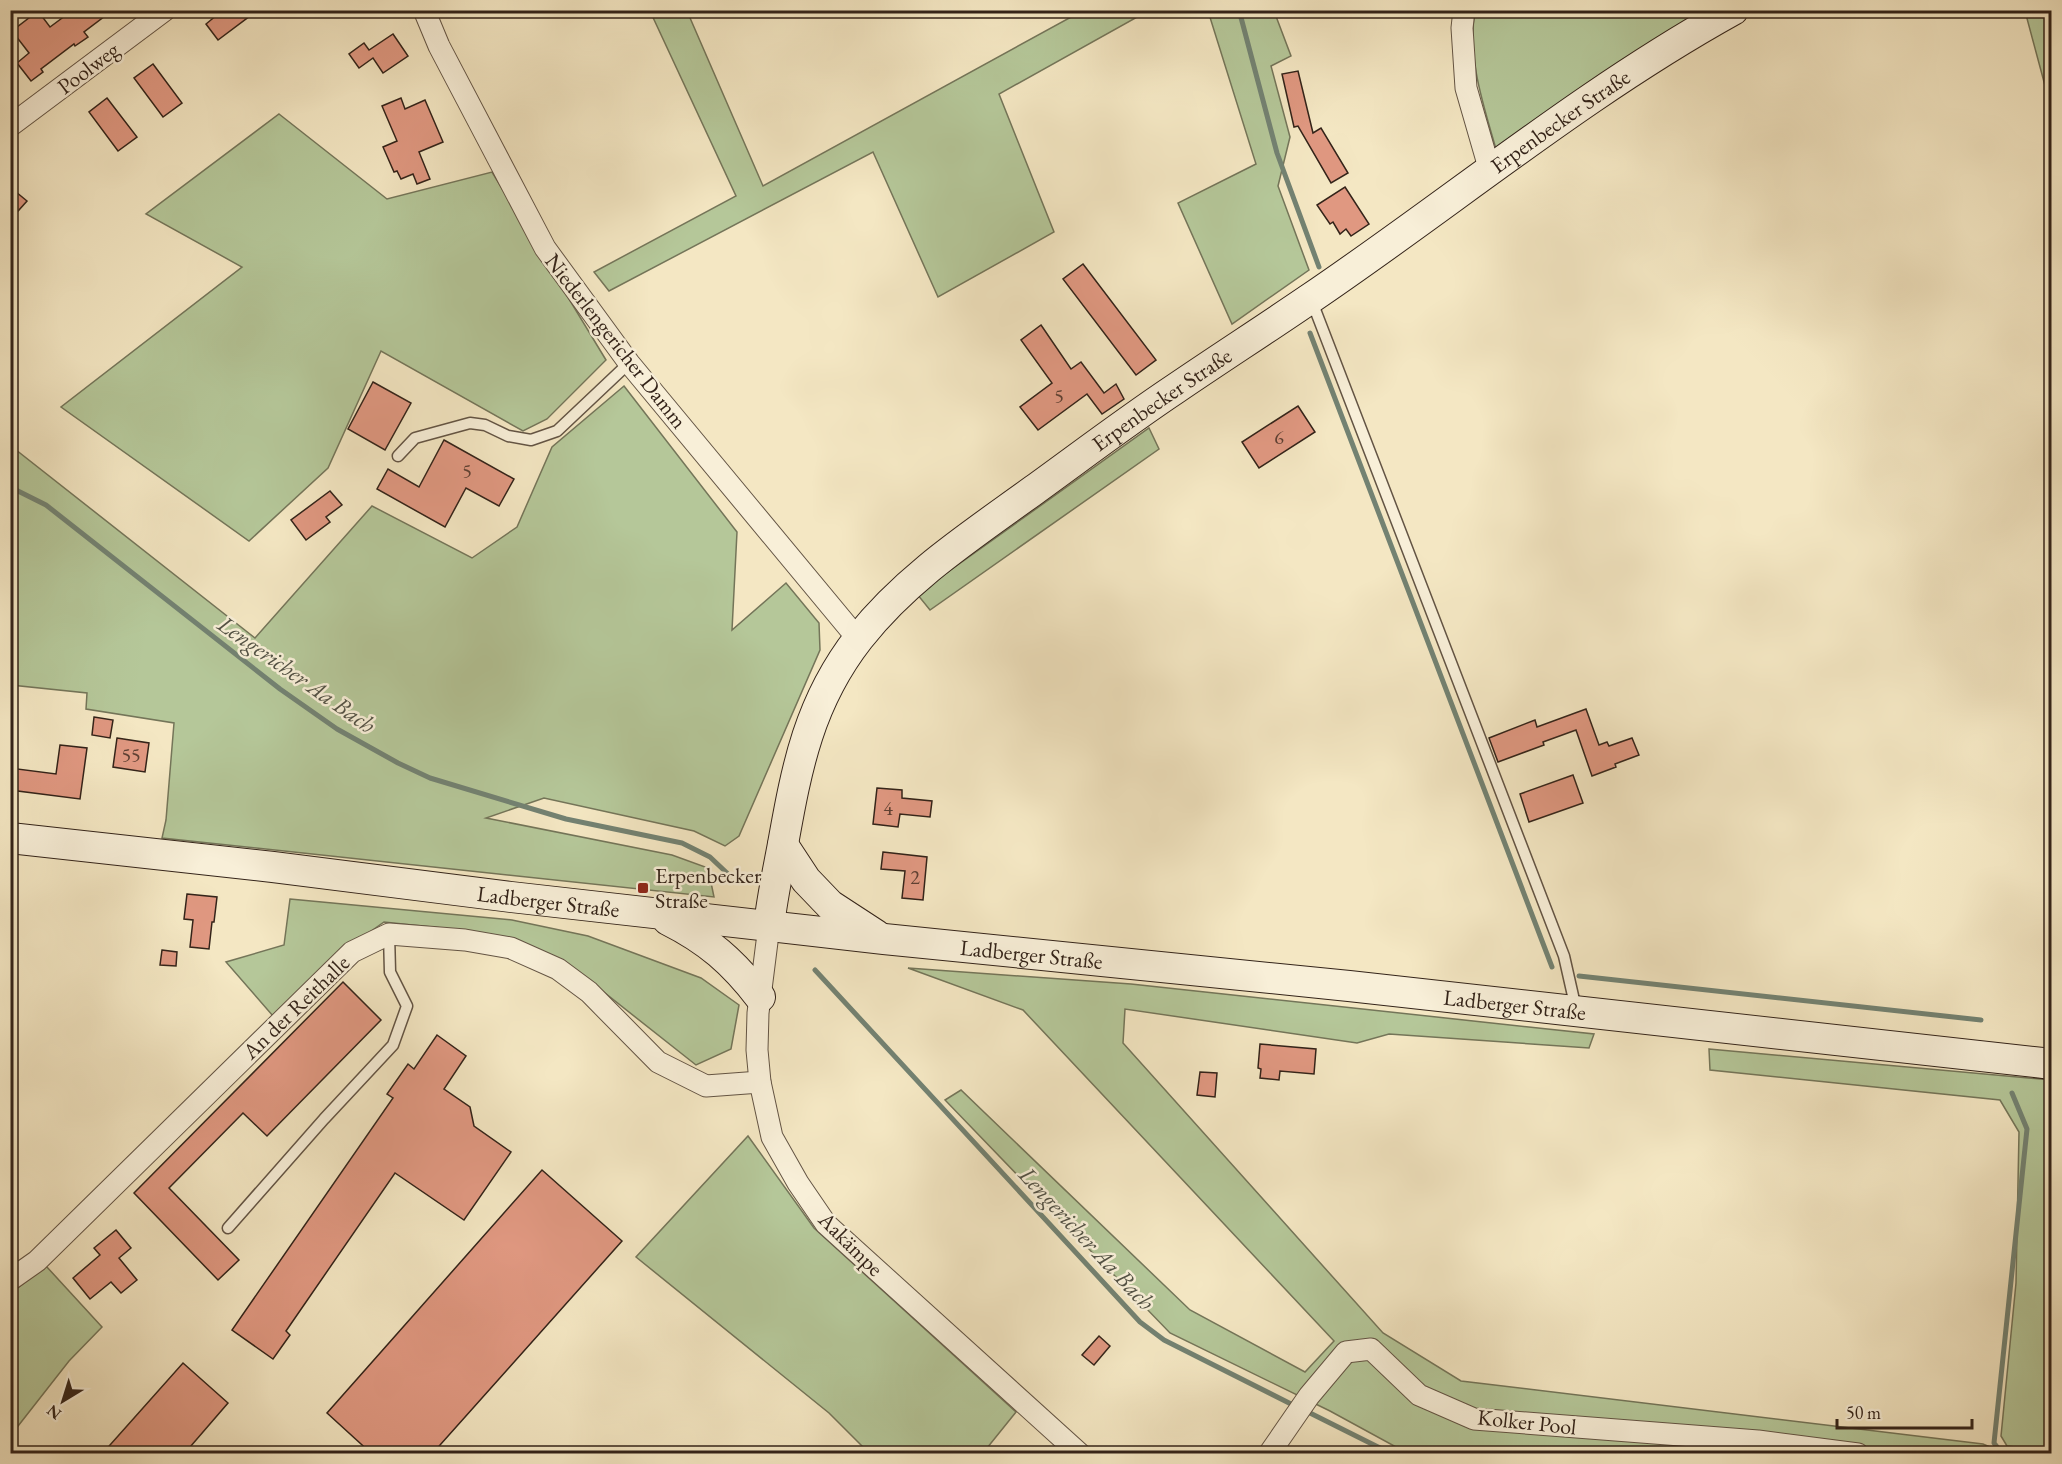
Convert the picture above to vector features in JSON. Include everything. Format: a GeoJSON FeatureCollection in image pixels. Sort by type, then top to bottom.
{"type":"FeatureCollection","features":[{"type":"Feature","properties":{"kind":"main road","name":"Erpenbecker Straße"},"geometry":{"type":"LineString","coordinates":[[769,926],[801,754],[815,712],[858,639],[883,609],[914,579],[1174,389],[1311,298],[1590,99],[1687,36],[1733,10]]}},
{"type":"Feature","properties":{"kind":"main road","name":"Ladberger Straße"},"geometry":{"type":"LineString","coordinates":[[10,838],[273,867],[655,914],[1348,986],[2052,1064]]}},
{"type":"Feature","properties":{"kind":"main road"},"geometry":{"type":"LineString","coordinates":[[783,845],[806,880],[830,904],[852,921],[884,939]]}},
{"type":"Feature","properties":{"kind":"main road"},"geometry":{"type":"LineString","coordinates":[[655,914],[694,933],[720,953],[743,975],[760,997]]}},
{"type":"Feature","properties":{"kind":"street","name":"Poolweg"},"geometry":{"type":"LineString","coordinates":[[10,126],[165,10]]}},
{"type":"Feature","properties":{"kind":"street","name":"Niederlengericher Damm"},"geometry":{"type":"LineString","coordinates":[[424,10],[439,46],[545,248],[629,363],[858,639]]}},
{"type":"Feature","properties":{"kind":"street"},"geometry":{"type":"LineString","coordinates":[[1464,10],[1462,28],[1466,88],[1490,171]]}},
{"type":"Feature","properties":{"kind":"street","name":"Aakämpe"},"geometry":{"type":"LineString","coordinates":[[769,926],[760,997],[757,1050],[760,1082],[772,1137],[798,1183],[826,1224],[1080,1454]]}},
{"type":"Feature","properties":{"kind":"street"},"geometry":{"type":"LineString","coordinates":[[389,934],[465,940],[511,948],[558,969],[588,992],[658,1062],[706,1086],[760,1082]]}},
{"type":"Feature","properties":{"kind":"street","name":"An der Reithalle"},"geometry":{"type":"LineString","coordinates":[[10,1280],[37,1261],[352,952],[389,934]]}},
{"type":"Feature","properties":{"kind":"street","name":"Kolker Pool"},"geometry":{"type":"LineString","coordinates":[[1269,1454],[1309,1396],[1346,1352],[1371,1349],[1419,1395],[1474,1419],[1758,1441],[1858,1454]]}},
{"type":"Feature","properties":{"kind":"lane"},"geometry":{"type":"LineString","coordinates":[[1311,298],[1564,956],[1577,1011]]}},
{"type":"Feature","properties":{"kind":"lane"},"geometry":{"type":"LineString","coordinates":[[398,456],[415,438],[470,423],[485,425],[508,436],[531,440],[557,431],[629,363]]}},
{"type":"Feature","properties":{"kind":"lane"},"geometry":{"type":"LineString","coordinates":[[228,1228],[393,1045],[407,1006],[390,972],[389,934]]}},
{"type":"Feature","properties":{"kind":"green space"},"geometry":{"type":"Polygon","coordinates":[[[650,11],[687,11],[763,186],[1082,11],[1148,11],[999,94],[1054,232],[938,297],[873,152],[609,291],[594,272],[736,196],[650,11]]]}},
{"type":"Feature","properties":{"kind":"green space"},"geometry":{"type":"Polygon","coordinates":[[[1208,11],[1274,11],[1291,56],[1271,66],[1290,137],[1278,186],[1309,270],[1232,324],[1178,203],[1256,164],[1208,11]]]}},
{"type":"Feature","properties":{"kind":"green space"},"geometry":{"type":"Polygon","coordinates":[[[1475,11],[1710,11],[1496,149],[1475,63],[1473,28],[1475,11]]]}},
{"type":"Feature","properties":{"kind":"green space"},"geometry":{"type":"Polygon","coordinates":[[[2025,11],[2051,11],[2051,108],[2025,11]]]}},
{"type":"Feature","properties":{"kind":"green space"},"geometry":{"type":"Polygon","coordinates":[[[279,114],[387,199],[492,172],[606,360],[547,419],[523,431],[381,351],[328,468],[249,541],[61,407],[242,267],[146,214],[279,114]]]}},
{"type":"Feature","properties":{"kind":"green space"},"geometry":{"type":"Polygon","coordinates":[[[624,386],[737,532],[732,630],[786,583],[819,623],[820,650],[739,836],[725,846],[694,831],[544,798],[486,818],[672,855],[708,868],[714,897],[162,838],[166,820],[174,723],[86,709],[87,693],[11,685],[11,446],[255,638],[372,506],[472,558],[517,527],[552,447],[624,386]]]}},
{"type":"Feature","properties":{"kind":"green space"},"geometry":{"type":"Polygon","coordinates":[[[1149,428],[1159,449],[930,610],[917,594],[1149,428]]]}},
{"type":"Feature","properties":{"kind":"green space"},"geometry":{"type":"Polygon","coordinates":[[[290,899],[512,920],[588,936],[701,978],[739,1005],[731,1049],[696,1065],[596,986],[461,930],[384,922],[339,954],[273,1016],[226,962],[284,945],[290,899]]]}},
{"type":"Feature","properties":{"kind":"green space"},"geometry":{"type":"Polygon","coordinates":[[[908,968],[1131,984],[1594,1034],[1589,1048],[1389,1034],[1357,1043],[1125,1009],[1123,1043],[1383,1333],[1461,1381],[1983,1444],[2004,1453],[1407,1453],[1330,1411],[1170,1333],[945,1100],[961,1090],[1190,1310],[1305,1372],[1334,1341],[1023,1010],[908,968]]]}},
{"type":"Feature","properties":{"kind":"green space"},"geometry":{"type":"Polygon","coordinates":[[[1709,1049],[2051,1080],[2051,1451],[2007,1446],[2001,1436],[2016,1283],[2019,1132],[2000,1100],[1710,1070],[1709,1049]]]}},
{"type":"Feature","properties":{"kind":"green space"},"geometry":{"type":"Polygon","coordinates":[[[748,1136],[814,1228],[1016,1412],[983,1453],[869,1453],[829,1413],[636,1257],[748,1136]]]}},
{"type":"Feature","properties":{"kind":"green space"},"geometry":{"type":"Polygon","coordinates":[[[46,1266],[102,1327],[69,1361],[11,1435],[11,1293],[46,1266]]]}},
{"type":"Feature","properties":{"kind":"building"},"geometry":{"type":"Polygon","coordinates":[[[73,10],[113,10],[84,32],[88,37],[75,46],[74,44],[41,69],[43,72],[31,81],[17,63],[29,53],[12,31],[38,11],[50,27],[73,10]]]}},
{"type":"Feature","properties":{"kind":"building"},"geometry":{"type":"Polygon","coordinates":[[[223,10],[258,10],[218,40],[206,24],[223,10]]]}},
{"type":"Feature","properties":{"kind":"building"},"geometry":{"type":"Polygon","coordinates":[[[393,34],[408,56],[383,73],[373,58],[359,68],[349,54],[364,43],[369,50],[393,34]]]}},
{"type":"Feature","properties":{"kind":"building"},"geometry":{"type":"Polygon","coordinates":[[[153,64],[182,103],[163,117],[134,78],[153,64]]]}},
{"type":"Feature","properties":{"kind":"building"},"geometry":{"type":"Polygon","coordinates":[[[1298,71],[1313,133],[1321,128],[1348,173],[1331,183],[1298,126],[1294,127],[1282,74],[1298,71]]]}},
{"type":"Feature","properties":{"kind":"building"},"geometry":{"type":"Polygon","coordinates":[[[107,98],[137,137],[118,151],[89,112],[107,98]]]}},
{"type":"Feature","properties":{"kind":"building"},"geometry":{"type":"Polygon","coordinates":[[[401,98],[405,109],[425,100],[443,142],[419,152],[430,179],[417,184],[413,174],[401,179],[397,171],[394,172],[383,147],[397,141],[382,106],[401,98]]]}},
{"type":"Feature","properties":{"kind":"building"},"geometry":{"type":"Polygon","coordinates":[[[10,187],[27,201],[10,220],[10,187]]]}},
{"type":"Feature","properties":{"kind":"building"},"geometry":{"type":"Polygon","coordinates":[[[1345,187],[1369,224],[1351,236],[1346,229],[1340,234],[1333,222],[1330,224],[1317,205],[1345,187]]]}},
{"type":"Feature","properties":{"kind":"building"},"geometry":{"type":"Polygon","coordinates":[[[1083,264],[1156,360],[1136,375],[1063,279],[1083,264]]]}},
{"type":"Feature","properties":{"kind":"building"},"geometry":{"type":"Polygon","coordinates":[[[1041,325],[1071,369],[1081,362],[1104,393],[1116,384],[1124,399],[1102,414],[1087,394],[1038,430],[1020,407],[1052,383],[1021,340],[1041,325]]]}},
{"type":"Feature","properties":{"kind":"building"},"geometry":{"type":"Polygon","coordinates":[[[373,382],[411,403],[385,450],[348,429],[373,382]]]}},
{"type":"Feature","properties":{"kind":"building"},"geometry":{"type":"Polygon","coordinates":[[[1298,406],[1315,432],[1259,468],[1242,442],[1298,406]]]}},
{"type":"Feature","properties":{"kind":"building"},"geometry":{"type":"Polygon","coordinates":[[[444,440],[514,479],[499,506],[466,488],[445,527],[377,489],[388,469],[419,487],[444,440]]]}},
{"type":"Feature","properties":{"kind":"building"},"geometry":{"type":"Polygon","coordinates":[[[330,491],[342,505],[326,517],[330,522],[306,540],[291,520],[330,491]]]}},
{"type":"Feature","properties":{"kind":"building"},"geometry":{"type":"Polygon","coordinates":[[[1586,709],[1599,745],[1607,742],[1609,746],[1632,738],[1639,755],[1592,776],[1576,730],[1498,762],[1489,738],[1535,720],[1537,727],[1586,709]]]}},
{"type":"Feature","properties":{"kind":"building"},"geometry":{"type":"Polygon","coordinates":[[[94,717],[113,720],[110,738],[92,735],[94,717]]]}},
{"type":"Feature","properties":{"kind":"building"},"geometry":{"type":"Polygon","coordinates":[[[117,738],[149,743],[145,772],[113,767],[117,738]]]}},
{"type":"Feature","properties":{"kind":"building"},"geometry":{"type":"Polygon","coordinates":[[[60,745],[87,748],[80,799],[10,790],[10,768],[56,774],[60,745]]]}},
{"type":"Feature","properties":{"kind":"building"},"geometry":{"type":"Polygon","coordinates":[[[1573,775],[1583,803],[1529,822],[1520,794],[1573,775]]]}},
{"type":"Feature","properties":{"kind":"building"},"geometry":{"type":"Polygon","coordinates":[[[877,788],[902,790],[902,798],[932,801],[930,817],[900,814],[898,827],[873,824],[877,788]]]}},
{"type":"Feature","properties":{"kind":"building"},"geometry":{"type":"Polygon","coordinates":[[[883,852],[927,857],[923,900],[902,898],[905,871],[881,869],[883,852]]]}},
{"type":"Feature","properties":{"kind":"building"},"geometry":{"type":"Polygon","coordinates":[[[187,894],[217,897],[209,949],[190,947],[193,920],[184,919],[187,894]]]}},
{"type":"Feature","properties":{"kind":"building"},"geometry":{"type":"Polygon","coordinates":[[[162,950],[177,952],[176,966],[160,965],[162,950]]]}},
{"type":"Feature","properties":{"kind":"building"},"geometry":{"type":"Polygon","coordinates":[[[343,982],[381,1020],[267,1136],[243,1113],[169,1188],[239,1260],[218,1280],[134,1193],[343,982]]]}},
{"type":"Feature","properties":{"kind":"building"},"geometry":{"type":"Polygon","coordinates":[[[437,1035],[466,1056],[444,1089],[470,1107],[474,1126],[511,1152],[464,1220],[395,1173],[286,1331],[290,1335],[273,1359],[232,1330],[393,1098],[387,1094],[408,1064],[414,1069],[437,1035]]]}},
{"type":"Feature","properties":{"kind":"building"},"geometry":{"type":"Polygon","coordinates":[[[1260,1044],[1316,1049],[1314,1074],[1280,1071],[1279,1080],[1260,1078],[1261,1069],[1258,1068],[1260,1044]]]}},
{"type":"Feature","properties":{"kind":"building"},"geometry":{"type":"Polygon","coordinates":[[[1200,1072],[1217,1073],[1215,1097],[1197,1095],[1200,1072]]]}},
{"type":"Feature","properties":{"kind":"building"},"geometry":{"type":"Polygon","coordinates":[[[542,1170],[622,1241],[432,1454],[372,1454],[327,1413],[542,1170]]]}},
{"type":"Feature","properties":{"kind":"building"},"geometry":{"type":"Polygon","coordinates":[[[116,1230],[131,1248],[119,1258],[137,1280],[121,1293],[111,1282],[90,1299],[73,1278],[100,1255],[94,1248],[116,1230]]]}},
{"type":"Feature","properties":{"kind":"building"},"geometry":{"type":"Polygon","coordinates":[[[1099,1336],[1110,1346],[1094,1365],[1082,1355],[1099,1336]]]}},
{"type":"Feature","properties":{"kind":"building"},"geometry":{"type":"Polygon","coordinates":[[[183,1363],[228,1403],[184,1454],[102,1454],[183,1363]]]}},
{"type":"Feature","properties":{"kind":"waterway"},"geometry":{"type":"LineString","coordinates":[[1239,10],[1277,153],[1319,267]]}},
{"type":"Feature","properties":{"kind":"waterway"},"geometry":{"type":"LineString","coordinates":[[1310,333],[1552,967]]}},
{"type":"Feature","properties":{"kind":"waterway","name":"Lengericher Aa Bach"},"geometry":{"type":"LineString","coordinates":[[10,487],[46,505],[280,689],[337,729],[398,763],[430,778],[566,819],[682,843],[710,857],[728,874]]}},
{"type":"Feature","properties":{"kind":"waterway","name":"Lengericher Aa Bach"},"geometry":{"type":"LineString","coordinates":[[815,970],[1140,1322],[1164,1340],[1297,1407]]}},
{"type":"Feature","properties":{"kind":"waterway"},"geometry":{"type":"LineString","coordinates":[[1579,976],[1981,1020]]}},
{"type":"Feature","properties":{"kind":"waterway"},"geometry":{"type":"LineString","coordinates":[[2012,1093],[2027,1129],[1994,1443],[2001,1452],[2012,1454]]}},
{"type":"Feature","properties":{"kind":"waterway","name":"Lengericher Aa Bach"},"geometry":{"type":"LineString","coordinates":[[1306,1411],[1392,1454]]}},
{"type":"Feature","properties":{"kind":"place","name":"Erpenbecker Straße"},"geometry":{"type":"Point","coordinates":[643,888]}}]}
